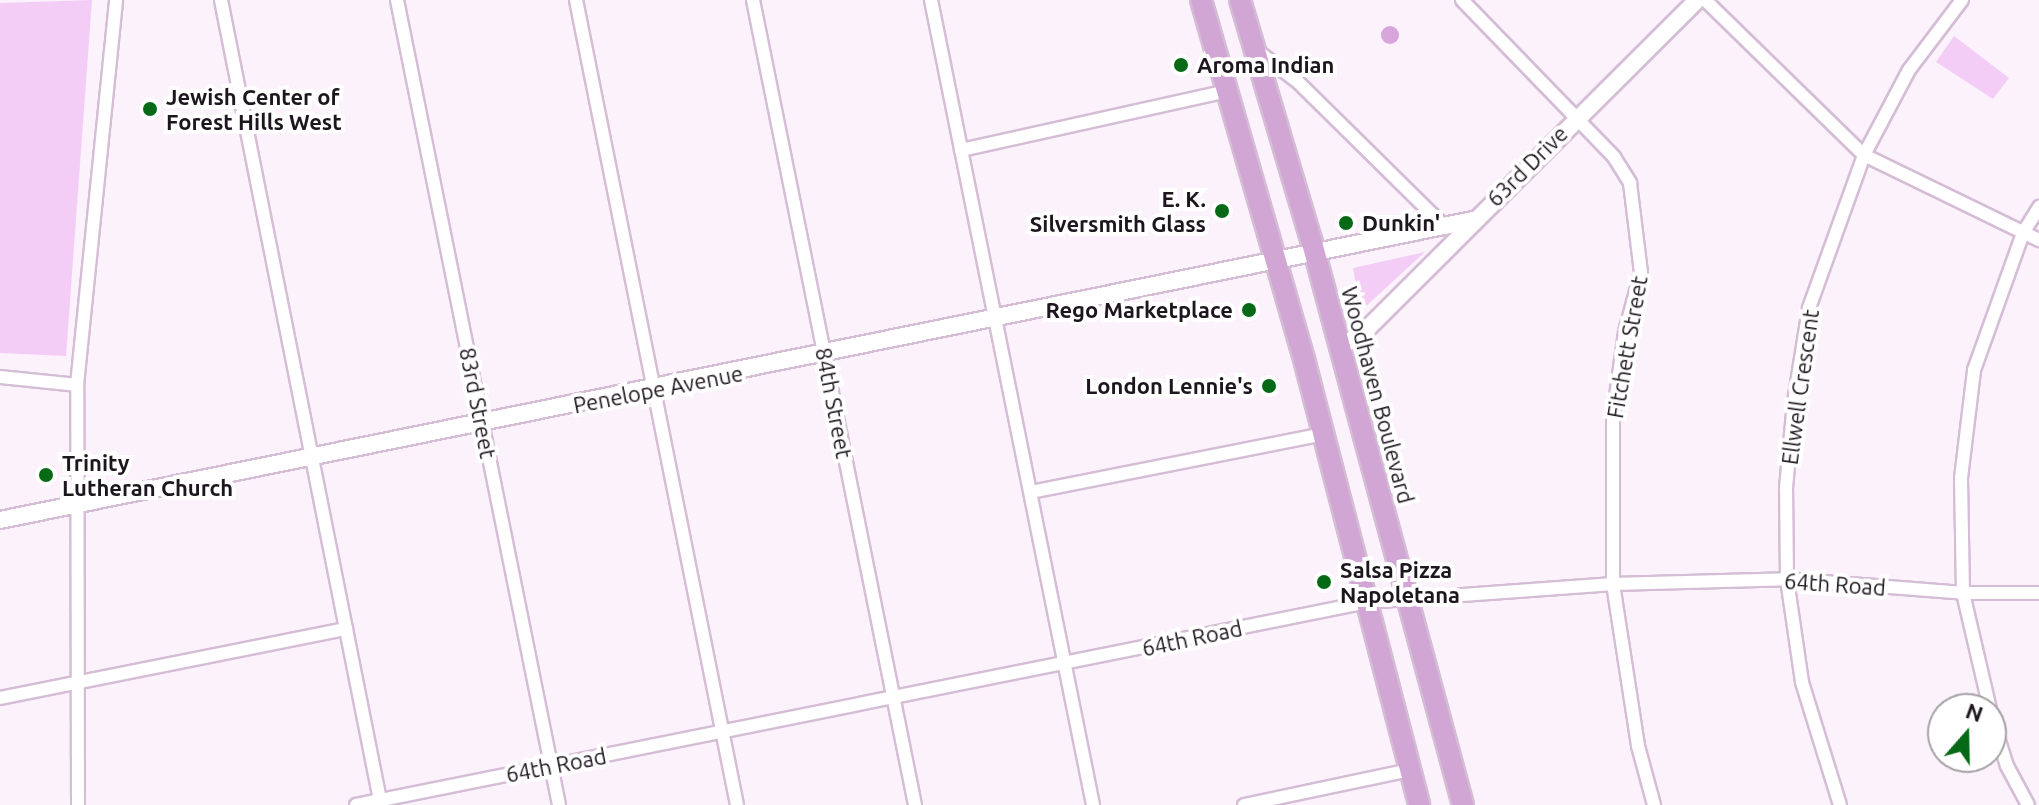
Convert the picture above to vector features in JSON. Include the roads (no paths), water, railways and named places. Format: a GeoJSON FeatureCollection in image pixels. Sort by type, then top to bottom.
{"type":"FeatureCollection","features":[{"type":"Feature","properties":{"kind":"main road"},"geometry":{"type":"LineString","coordinates":[[1201,0],[1324,434],[1419,805]]}},
{"type":"Feature","properties":{"kind":"main road","name":"Woodhaven Boulevard"},"geometry":{"type":"LineString","coordinates":[[1240,0],[1316,256],[1463,805]]}},
{"type":"Feature","properties":{"kind":"street"},"geometry":{"type":"LineString","coordinates":[[78,805],[77,385],[116,0]]}},
{"type":"Feature","properties":{"kind":"street"},"geometry":{"type":"LineString","coordinates":[[221,0],[381,803]]}},
{"type":"Feature","properties":{"kind":"street","name":"83rd Street"},"geometry":{"type":"LineString","coordinates":[[397,0],[559,805]]}},
{"type":"Feature","properties":{"kind":"street"},"geometry":{"type":"LineString","coordinates":[[576,0],[737,805]]}},
{"type":"Feature","properties":{"kind":"street","name":"84th Street"},"geometry":{"type":"LineString","coordinates":[[753,0],[915,805]]}},
{"type":"Feature","properties":{"kind":"street"},"geometry":{"type":"LineString","coordinates":[[931,0],[1093,805]]}},
{"type":"Feature","properties":{"kind":"street","name":"Fitchett Street"},"geometry":{"type":"LineString","coordinates":[[1462,0],[1614,157],[1630,183],[1638,221],[1641,273],[1625,332],[1613,417],[1613,584],[1638,746],[1654,805]]}},
{"type":"Feature","properties":{"kind":"street","name":"63rd Drive"},"geometry":{"type":"LineString","coordinates":[[1316,256],[1473,220],[1697,0]]}},
{"type":"Feature","properties":{"kind":"street"},"geometry":{"type":"LineString","coordinates":[[1705,0],[1864,155],[2039,240]]}},
{"type":"Feature","properties":{"kind":"street","name":"Ellwell Crescent"},"geometry":{"type":"LineString","coordinates":[[1840,805],[1802,682],[1787,579],[1786,488],[1809,308],[1864,155],[1909,70],[1962,0]]}},
{"type":"Feature","properties":{"kind":"street"},"geometry":{"type":"LineString","coordinates":[[1254,48],[1298,82],[1446,228]]}},
{"type":"Feature","properties":{"kind":"street"},"geometry":{"type":"LineString","coordinates":[[961,150],[1227,91]]}},
{"type":"Feature","properties":{"kind":"street"},"geometry":{"type":"LineString","coordinates":[[1986,693],[1963,593],[1961,478],[1974,370],[2023,233],[2039,207]]}},
{"type":"Feature","properties":{"kind":"street"},"geometry":{"type":"LineString","coordinates":[[1339,348],[1365,331],[1473,220]]}},
{"type":"Feature","properties":{"kind":"street","name":"Penelope Avenue"},"geometry":{"type":"LineString","coordinates":[[0,520],[1316,256]]}},
{"type":"Feature","properties":{"kind":"street"},"geometry":{"type":"LineString","coordinates":[[0,377],[77,385]]}},
{"type":"Feature","properties":{"kind":"street"},"geometry":{"type":"LineString","coordinates":[[1031,492],[1324,434]]}},
{"type":"Feature","properties":{"kind":"street","name":"64th Road"},"geometry":{"type":"LineString","coordinates":[[356,805],[381,803],[1367,602],[1613,584],[1787,579],[1963,593],[2039,593]]}},
{"type":"Feature","properties":{"kind":"street"},"geometry":{"type":"LineString","coordinates":[[0,698],[346,629]]}},
{"type":"Feature","properties":{"kind":"street"},"geometry":{"type":"LineString","coordinates":[[2007,766],[2028,805]]}},
{"type":"Feature","properties":{"kind":"street"},"geometry":{"type":"LineString","coordinates":[[1244,805],[1410,770]]}},
{"type":"Feature","properties":{"kind":"place","name":"Aroma Indian"},"geometry":{"type":"Point","coordinates":[1181,65]}},
{"type":"Feature","properties":{"kind":"place","name":"Jewish Center of Forest Hills West"},"geometry":{"type":"Point","coordinates":[150,109]}},
{"type":"Feature","properties":{"kind":"place","name":"E. K. Silversmith Glass"},"geometry":{"type":"Point","coordinates":[1222,211]}},
{"type":"Feature","properties":{"kind":"place","name":"Dunkin'"},"geometry":{"type":"Point","coordinates":[1346,223]}},
{"type":"Feature","properties":{"kind":"place","name":"Rego Marketplace"},"geometry":{"type":"Point","coordinates":[1249,310]}},
{"type":"Feature","properties":{"kind":"place","name":"London Lennie's"},"geometry":{"type":"Point","coordinates":[1269,386]}},
{"type":"Feature","properties":{"kind":"place","name":"Trinity Lutheran Church"},"geometry":{"type":"Point","coordinates":[46,475]}},
{"type":"Feature","properties":{"kind":"place","name":"Salsa Pizza Napoletana"},"geometry":{"type":"Point","coordinates":[1324,582]}}]}
